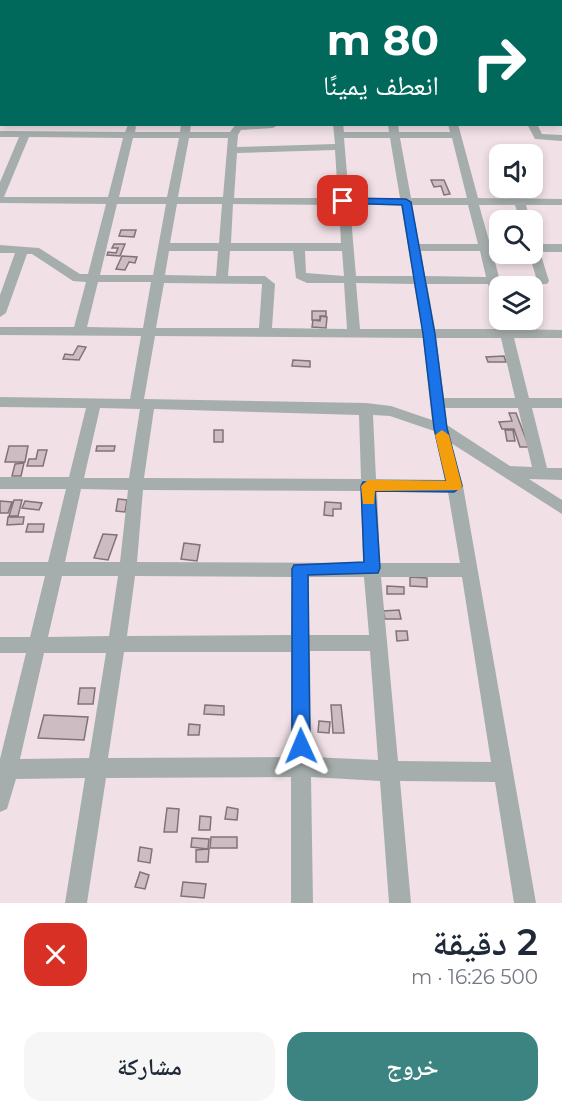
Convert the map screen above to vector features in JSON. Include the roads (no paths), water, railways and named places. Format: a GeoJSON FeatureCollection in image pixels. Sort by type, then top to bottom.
{"type":"FeatureCollection","features":[{"type":"Feature","properties":{"kind":"street"},"geometry":{"type":"LineString","coordinates":[[533,126],[540,137],[562,138]]}},
{"type":"Feature","properties":{"kind":"street"},"geometry":{"type":"LineString","coordinates":[[222,280],[233,135],[238,127],[273,134],[339,136],[394,130],[454,130],[492,276]]}},
{"type":"Feature","properties":{"kind":"street"},"geometry":{"type":"LineString","coordinates":[[0,134],[25,134],[66,129],[185,130],[233,135]]}},
{"type":"Feature","properties":{"kind":"street"},"geometry":{"type":"LineString","coordinates":[[80,330],[131,130]]}},
{"type":"Feature","properties":{"kind":"street"},"geometry":{"type":"LineString","coordinates":[[76,903],[128,569],[149,331],[185,130]]}},
{"type":"Feature","properties":{"kind":"street"},"geometry":{"type":"LineString","coordinates":[[394,130],[429,334],[440,428],[454,486],[525,903]]}},
{"type":"Feature","properties":{"kind":"street"},"geometry":{"type":"LineString","coordinates":[[0,195],[25,134]]}},
{"type":"Feature","properties":{"kind":"street"},"geometry":{"type":"LineString","coordinates":[[232,150],[273,134]]}},
{"type":"Feature","properties":{"kind":"street"},"geometry":{"type":"LineString","coordinates":[[339,136],[354,333]]}},
{"type":"Feature","properties":{"kind":"street"},"geometry":{"type":"LineString","coordinates":[[0,200],[562,202]]}},
{"type":"Feature","properties":{"kind":"street"},"geometry":{"type":"LineString","coordinates":[[519,202],[522,210]]}},
{"type":"Feature","properties":{"kind":"street"},"geometry":{"type":"LineString","coordinates":[[164,247],[346,247]]}},
{"type":"Feature","properties":{"kind":"street"},"geometry":{"type":"LineString","coordinates":[[299,247],[302,278],[489,280]]}},
{"type":"Feature","properties":{"kind":"street"},"geometry":{"type":"LineString","coordinates":[[414,247],[489,247]]}},
{"type":"Feature","properties":{"kind":"street"},"geometry":{"type":"LineString","coordinates":[[543,247],[562,248]]}},
{"type":"Feature","properties":{"kind":"street"},"geometry":{"type":"LineString","coordinates":[[0,249],[22,249],[44,256],[69,275],[92,279],[268,282],[265,332]]}},
{"type":"Feature","properties":{"kind":"street"},"geometry":{"type":"LineString","coordinates":[[0,313],[22,249]]}},
{"type":"Feature","properties":{"kind":"street"},"geometry":{"type":"LineString","coordinates":[[506,330],[541,473]]}},
{"type":"Feature","properties":{"kind":"street"},"geometry":{"type":"LineString","coordinates":[[0,331],[562,334]]}},
{"type":"Feature","properties":{"kind":"street"},"geometry":{"type":"LineString","coordinates":[[0,402],[366,408],[391,411],[440,428],[562,508]]}},
{"type":"Feature","properties":{"kind":"street"},"geometry":{"type":"LineString","coordinates":[[0,802],[4,769],[37,645],[94,403]]}},
{"type":"Feature","properties":{"kind":"street"},"geometry":{"type":"LineString","coordinates":[[437,403],[562,403]]}},
{"type":"Feature","properties":{"kind":"street"},"geometry":{"type":"LineString","coordinates":[[366,408],[372,568],[400,903]]}},
{"type":"Feature","properties":{"kind":"street"},"geometry":{"type":"LineString","coordinates":[[506,472],[562,474]]}},
{"type":"Feature","properties":{"kind":"street"},"geometry":{"type":"LineString","coordinates":[[0,483],[454,486]]}},
{"type":"Feature","properties":{"kind":"street"},"geometry":{"type":"LineString","coordinates":[[0,568],[469,570]]}},
{"type":"Feature","properties":{"kind":"street"},"geometry":{"type":"LineString","coordinates":[[300,569],[303,903]]}},
{"type":"Feature","properties":{"kind":"street"},"geometry":{"type":"LineString","coordinates":[[0,645],[378,643]]}},
{"type":"Feature","properties":{"kind":"street"},"geometry":{"type":"LineString","coordinates":[[4,769],[301,767],[389,771],[503,772]]}}]}
